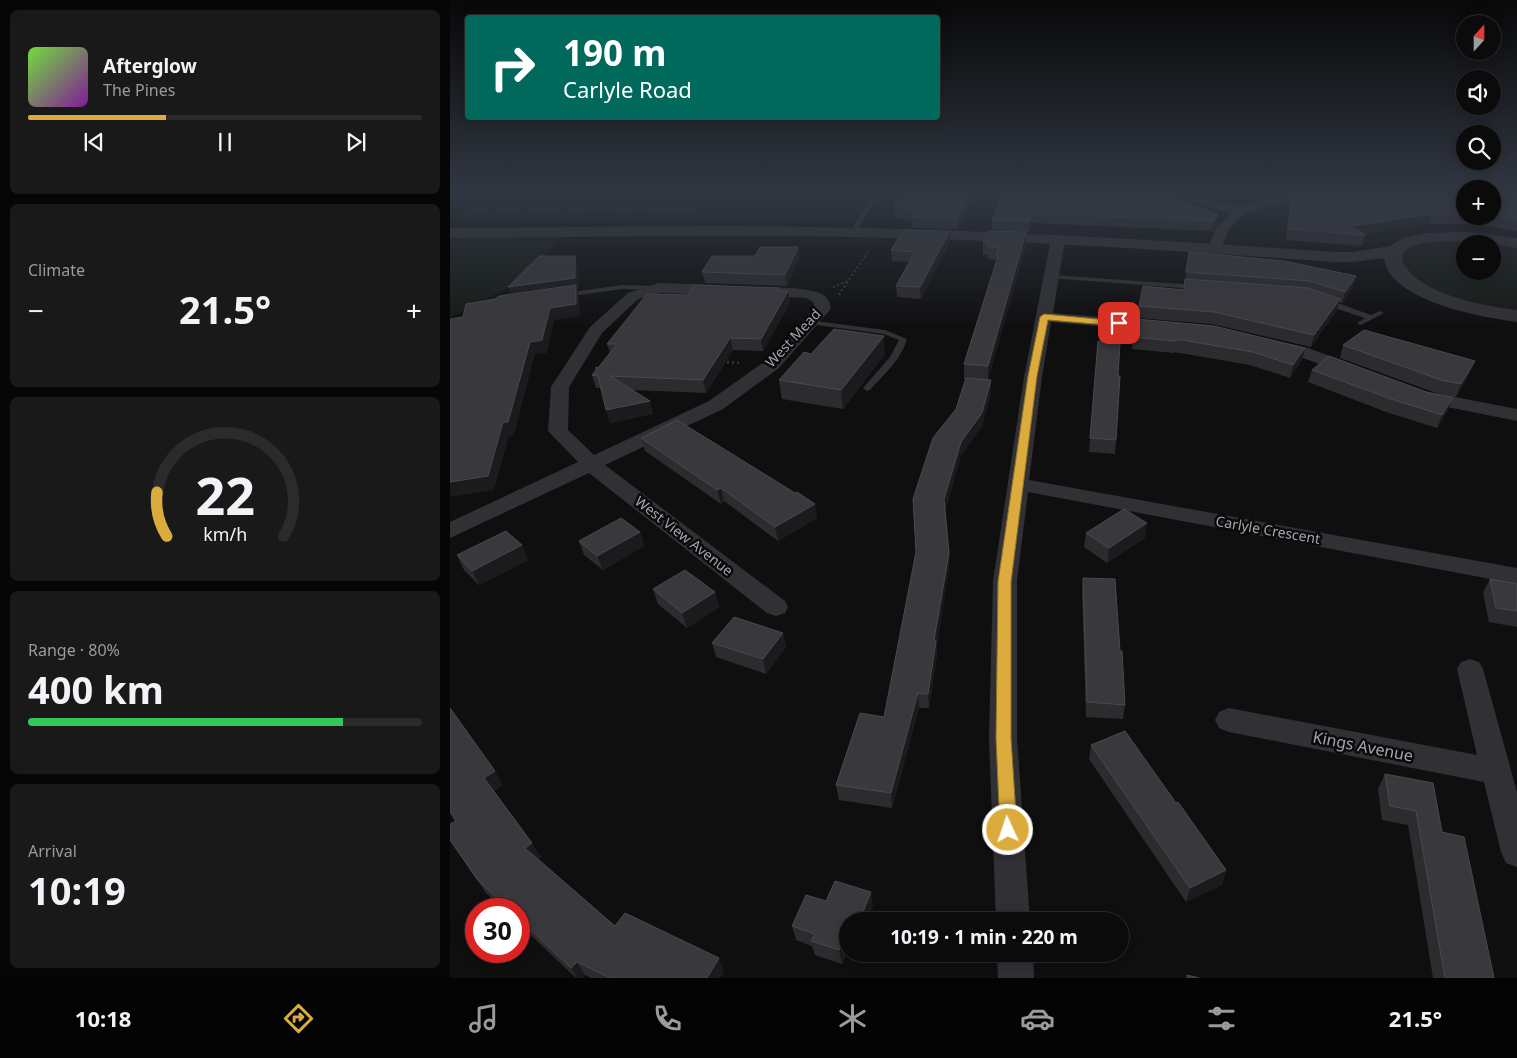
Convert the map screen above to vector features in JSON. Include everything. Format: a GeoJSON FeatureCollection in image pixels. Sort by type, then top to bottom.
{"type":"FeatureCollection","features":[{"type":"Feature","properties":{"kind":"street"},"geometry":{"type":"LineString","coordinates":[[989,237],[1215,248],[1334,258],[1396,251]]}},
{"type":"Feature","properties":{"kind":"street"},"geometry":{"type":"LineString","coordinates":[[1215,248],[1220,237]]}},
{"type":"Feature","properties":{"kind":"street"},"geometry":{"type":"LineString","coordinates":[[1443,237],[1414,241],[1403,245],[1396,251],[1392,259],[1394,267],[1401,276],[1413,285],[1438,297],[1471,308],[1517,316]]}},
{"type":"Feature","properties":{"kind":"street"},"geometry":{"type":"LineString","coordinates":[[1460,237],[1487,238],[1517,243]]}},
{"type":"Feature","properties":{"kind":"street"},"geometry":{"type":"LineString","coordinates":[[1013,912],[1003,738],[1005,582],[1033,376],[1058,239]]}},
{"type":"Feature","properties":{"kind":"street"},"geometry":{"type":"LineString","coordinates":[[1334,258],[1401,276]]}},
{"type":"Feature","properties":{"kind":"street","name":"West Mead"},"geometry":{"type":"LineString","coordinates":[[450,531],[592,465],[716,405],[772,364],[823,308],[820,299],[809,294],[659,288],[633,296],[596,330],[560,387],[558,431],[592,465]]}},
{"type":"Feature","properties":{"kind":"street"},"geometry":{"type":"LineString","coordinates":[[1044,317],[1182,329]]}},
{"type":"Feature","properties":{"kind":"street"},"geometry":{"type":"LineString","coordinates":[[1257,342],[1302,352],[1367,376]]}},
{"type":"Feature","properties":{"kind":"street"},"geometry":{"type":"LineString","coordinates":[[1404,389],[1432,400],[1517,415]]}},
{"type":"Feature","properties":{"kind":"street","name":"West View Avenue"},"geometry":{"type":"LineString","coordinates":[[592,465],[776,607]]}},
{"type":"Feature","properties":{"kind":"street","name":"Carlyle Crescent"},"geometry":{"type":"LineString","coordinates":[[1018,484],[1517,576]]}},
{"type":"Feature","properties":{"kind":"street"},"geometry":{"type":"LineString","coordinates":[[1470,669],[1517,852]]}},
{"type":"Feature","properties":{"kind":"street","name":"Kings Avenue"},"geometry":{"type":"LineString","coordinates":[[1229,720],[1497,772]]}},
{"type":"Feature","properties":{"kind":"street"},"geometry":{"type":"LineString","coordinates":[[1015,962],[1016,978]]}},
{"type":"Feature","properties":{"kind":"lane"},"geometry":{"type":"LineString","coordinates":[[1052,277],[1206,288]]}},
{"type":"Feature","properties":{"kind":"lane"},"geometry":{"type":"LineString","coordinates":[[553,297],[622,287],[659,288]]}},
{"type":"Feature","properties":{"kind":"lane"},"geometry":{"type":"LineString","coordinates":[[1315,299],[1371,317]]}},
{"type":"Feature","properties":{"kind":"lane"},"geometry":{"type":"LineString","coordinates":[[1361,323],[1380,313]]}},
{"type":"Feature","properties":{"kind":"lane"},"geometry":{"type":"LineString","coordinates":[[810,322],[885,332],[902,339],[902,346],[896,355],[867,388]]}},
{"type":"Feature","properties":{"kind":"path"},"geometry":{"type":"LineString","coordinates":[[714,362],[772,364]]}},
{"type":"Feature","properties":{"kind":"shaded area"},"geometry":{"type":"Polygon","coordinates":[[[450,237],[562,237],[519,282],[450,318],[450,237]]]}},
{"type":"Feature","properties":{"kind":"shaded area"},"geometry":{"type":"Polygon","coordinates":[[[1446,239],[1456,240],[1456,280],[1501,280],[1501,244],[1517,246],[1517,312],[1452,298],[1415,280],[1401,263],[1407,251],[1425,242],[1446,239]]]}},
{"type":"Feature","properties":{"kind":"building"},"geometry":{"type":"Polygon","coordinates":[[[900,237],[947,237],[920,287],[896,286],[915,252],[891,250],[900,237]]]}},
{"type":"Feature","properties":{"kind":"building"},"geometry":{"type":"Polygon","coordinates":[[[985,237],[1025,237],[988,366],[964,364],[998,256],[996,256],[999,247],[988,247],[989,243],[983,242],[985,237]]]}},
{"type":"Feature","properties":{"kind":"building"},"geometry":{"type":"Polygon","coordinates":[[[760,247],[798,247],[785,275],[702,272],[712,256],[755,256],[760,247]]]}},
{"type":"Feature","properties":{"kind":"building"},"geometry":{"type":"Polygon","coordinates":[[[1189,252],[1284,261],[1356,276],[1345,292],[1310,281],[1186,272],[1189,252]]]}},
{"type":"Feature","properties":{"kind":"building"},"geometry":{"type":"Polygon","coordinates":[[[539,256],[575,256],[575,278],[508,287],[539,256]]]}},
{"type":"Feature","properties":{"kind":"building"},"geometry":{"type":"Polygon","coordinates":[[[1185,279],[1308,288],[1340,299],[1314,335],[1214,312],[1139,306],[1143,286],[1184,290],[1185,279]]]}},
{"type":"Feature","properties":{"kind":"building"},"geometry":{"type":"Polygon","coordinates":[[[576,285],[576,304],[550,308],[542,340],[530,342],[508,422],[503,422],[488,476],[450,482],[450,319],[463,317],[466,304],[495,299],[499,296],[576,285]]]}},
{"type":"Feature","properties":{"kind":"building"},"geometry":{"type":"Polygon","coordinates":[[[694,285],[780,288],[778,291],[788,291],[761,339],[730,338],[703,380],[610,376],[650,401],[606,410],[598,376],[592,375],[596,367],[598,368],[617,344],[607,344],[647,294],[688,295],[694,285]]]}},
{"type":"Feature","properties":{"kind":"building"},"geometry":{"type":"Polygon","coordinates":[[[1136,319],[1214,326],[1305,348],[1293,365],[1253,352],[1176,339],[1176,341],[1133,337],[1136,319]]]}},
{"type":"Feature","properties":{"kind":"building"},"geometry":{"type":"Polygon","coordinates":[[[834,329],[884,336],[841,390],[779,380],[804,352],[811,354],[834,329]]]}},
{"type":"Feature","properties":{"kind":"building"},"geometry":{"type":"Polygon","coordinates":[[[1364,330],[1475,361],[1461,384],[1441,380],[1343,345],[1364,330]]]}},
{"type":"Feature","properties":{"kind":"building"},"geometry":{"type":"Polygon","coordinates":[[[1098,341],[1120,343],[1116,440],[1090,438],[1098,341]]]}},
{"type":"Feature","properties":{"kind":"building"},"geometry":{"type":"Polygon","coordinates":[[[1329,356],[1429,393],[1453,397],[1442,415],[1391,399],[1312,370],[1329,356]]]}},
{"type":"Feature","properties":{"kind":"building"},"geometry":{"type":"Polygon","coordinates":[[[966,378],[991,380],[982,413],[961,442],[944,499],[949,553],[934,640],[936,641],[928,694],[918,693],[891,793],[836,785],[860,713],[884,717],[916,552],[913,499],[933,438],[956,409],[966,378]]]}},
{"type":"Feature","properties":{"kind":"building"},"geometry":{"type":"Polygon","coordinates":[[[677,420],[815,504],[775,527],[721,488],[717,490],[641,438],[677,420]]]}},
{"type":"Feature","properties":{"kind":"building"},"geometry":{"type":"Polygon","coordinates":[[[1124,509],[1147,523],[1109,548],[1086,533],[1124,509]]]}},
{"type":"Feature","properties":{"kind":"building"},"geometry":{"type":"Polygon","coordinates":[[[621,518],[640,532],[597,556],[579,541],[621,518]]]}},
{"type":"Feature","properties":{"kind":"building"},"geometry":{"type":"Polygon","coordinates":[[[506,531],[522,545],[472,571],[457,555],[506,531]]]}},
{"type":"Feature","properties":{"kind":"building"},"geometry":{"type":"Polygon","coordinates":[[[685,570],[715,592],[682,613],[653,589],[685,570]]]}},
{"type":"Feature","properties":{"kind":"building"},"geometry":{"type":"Polygon","coordinates":[[[1083,578],[1115,579],[1125,705],[1087,702],[1083,578]]]}},
{"type":"Feature","properties":{"kind":"building"},"geometry":{"type":"Polygon","coordinates":[[[1490,579],[1517,584],[1517,611],[1496,608],[1490,579]]]}},
{"type":"Feature","properties":{"kind":"building"},"geometry":{"type":"Polygon","coordinates":[[[734,617],[783,633],[763,659],[712,643],[734,617]]]}},
{"type":"Feature","properties":{"kind":"building"},"geometry":{"type":"Polygon","coordinates":[[[450,708],[495,771],[484,778],[532,843],[525,848],[615,926],[625,913],[719,958],[707,978],[610,978],[577,962],[571,968],[530,929],[530,898],[497,898],[477,879],[450,840],[450,824],[456,821],[450,812],[450,708]]]}},
{"type":"Feature","properties":{"kind":"building"},"geometry":{"type":"Polygon","coordinates":[[[1125,731],[1226,870],[1190,888],[1091,745],[1125,731]]]}},
{"type":"Feature","properties":{"kind":"building"},"geometry":{"type":"Polygon","coordinates":[[[1385,774],[1433,783],[1442,832],[1464,837],[1494,978],[1445,978],[1416,811],[1390,806],[1385,774]]]}},
{"type":"Feature","properties":{"kind":"building"},"geometry":{"type":"Polygon","coordinates":[[[835,881],[871,892],[863,912],[839,912],[839,950],[811,941],[815,934],[792,926],[806,895],[826,901],[835,881]]]}},
{"type":"Feature","properties":{"kind":"building"},"geometry":{"type":"Polygon","coordinates":[[[1187,975],[1199,978],[1187,978],[1187,975]]]}},
{"type":"Feature","properties":{"kind":"route"},"geometry":{"type":"LineString","coordinates":[[1008,830],[1003,738],[1005,582],[1033,376],[1044,317],[1119,323]]}}]}
